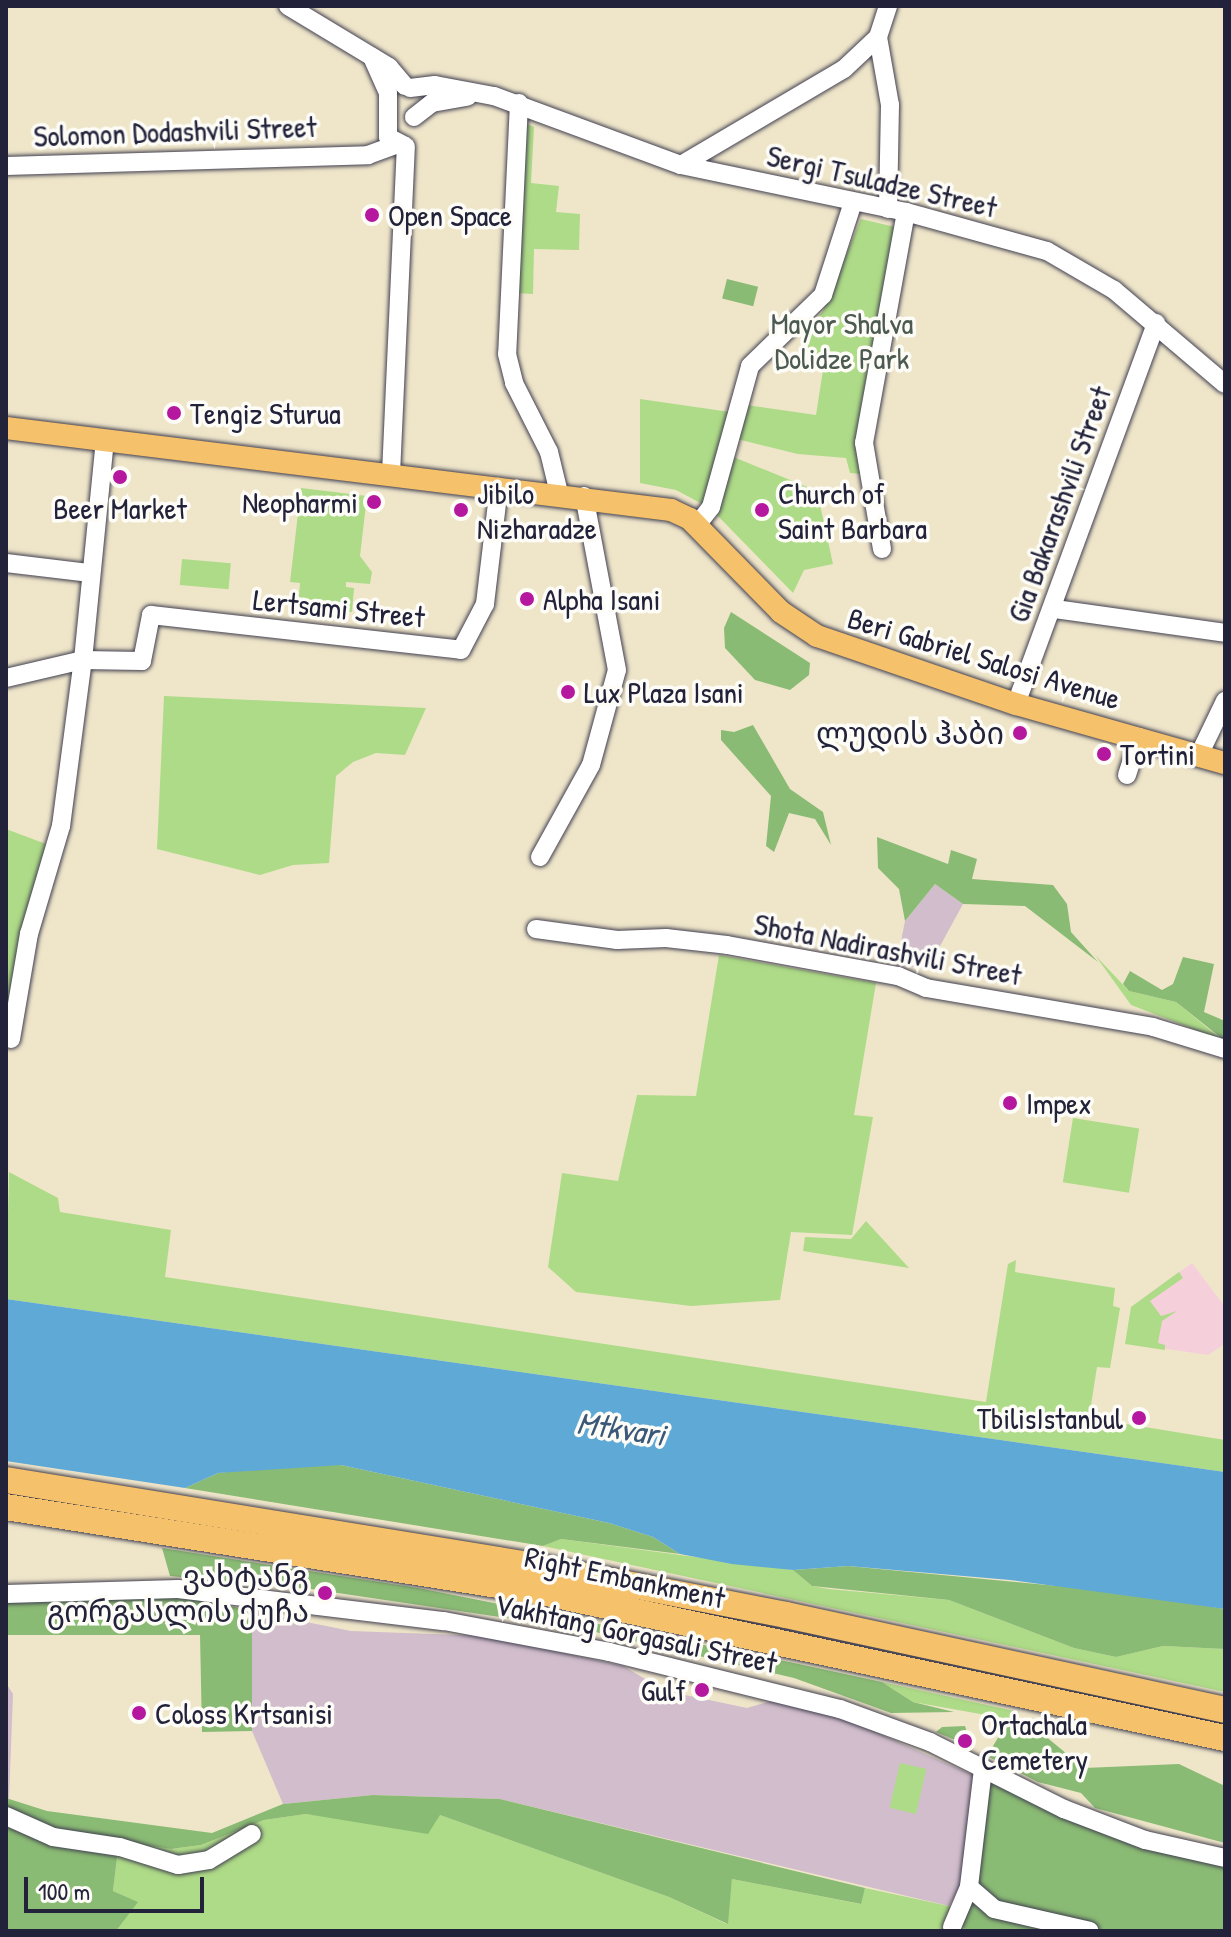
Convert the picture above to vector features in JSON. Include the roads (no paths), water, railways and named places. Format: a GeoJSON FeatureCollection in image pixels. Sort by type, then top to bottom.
{"type":"FeatureCollection","features":[{"type":"Feature","properties":{"kind":"highway","name":"Right Embankment"},"geometry":{"type":"LineString","coordinates":[[6,1480],[529,1565],[1225,1710]]}},
{"type":"Feature","properties":{"kind":"highway","name":"Right Embankment"},"geometry":{"type":"LineString","coordinates":[[6,1507],[542,1592],[1225,1738]]}},
{"type":"Feature","properties":{"kind":"main road","name":"Beri Gabriel Salosi Avenue"},"geometry":{"type":"LineString","coordinates":[[6,428],[584,496],[671,510],[697,525],[781,612],[817,636],[1016,704],[1200,753],[1225,763]]}},
{"type":"Feature","properties":{"kind":"street"},"geometry":{"type":"LineString","coordinates":[[288,6],[389,67],[414,117],[401,145],[391,474]]}},
{"type":"Feature","properties":{"kind":"street"},"geometry":{"type":"LineString","coordinates":[[882,549],[864,443],[897,210],[890,105],[878,37],[888,6]]}},
{"type":"Feature","properties":{"kind":"street"},"geometry":{"type":"LineString","coordinates":[[681,165],[844,69],[878,37]]}},
{"type":"Feature","properties":{"kind":"street","name":"Sergi Tsuladze Street"},"geometry":{"type":"LineString","coordinates":[[401,89],[435,85],[494,96],[519,103],[621,147],[681,165],[897,210],[1047,251],[1114,290],[1225,384]]}},
{"type":"Feature","properties":{"kind":"street"},"geometry":{"type":"LineString","coordinates":[[401,89],[387,126],[401,145]]}},
{"type":"Feature","properties":{"kind":"street","name":"Sergi Tsuladze Street"},"geometry":{"type":"LineString","coordinates":[[414,117],[443,100],[494,96]]}},
{"type":"Feature","properties":{"kind":"street"},"geometry":{"type":"LineString","coordinates":[[519,103],[507,354],[514,383],[549,452],[559,493]]}},
{"type":"Feature","properties":{"kind":"street","name":"Solomon Dodashvili Street"},"geometry":{"type":"LineString","coordinates":[[346,153],[387,126]]}},
{"type":"Feature","properties":{"kind":"street","name":"Solomon Dodashvili Street"},"geometry":{"type":"LineString","coordinates":[[6,166],[376,154],[401,145]]}},
{"type":"Feature","properties":{"kind":"street"},"geometry":{"type":"LineString","coordinates":[[697,525],[711,507],[750,366],[823,295],[853,202]]}},
{"type":"Feature","properties":{"kind":"street","name":"Gia Bakarashvili Street"},"geometry":{"type":"LineString","coordinates":[[1016,704],[1047,618],[1055,609],[1108,445],[1156,323]]}},
{"type":"Feature","properties":{"kind":"street"},"geometry":{"type":"LineString","coordinates":[[11,1039],[29,934],[61,826],[83,660],[105,440]]}},
{"type":"Feature","properties":{"kind":"street","name":"Lertsami Street"},"geometry":{"type":"LineString","coordinates":[[83,660],[142,661],[151,615],[461,650],[485,604],[499,487]]}},
{"type":"Feature","properties":{"kind":"street"},"geometry":{"type":"LineString","coordinates":[[540,857],[591,765],[617,670],[584,496]]}},
{"type":"Feature","properties":{"kind":"street"},"geometry":{"type":"LineString","coordinates":[[6,563],[90,573]]}},
{"type":"Feature","properties":{"kind":"street"},"geometry":{"type":"LineString","coordinates":[[1055,609],[1225,633]]}},
{"type":"Feature","properties":{"kind":"street"},"geometry":{"type":"LineString","coordinates":[[6,678],[83,660]]}},
{"type":"Feature","properties":{"kind":"street"},"geometry":{"type":"LineString","coordinates":[[1200,753],[1225,701]]}},
{"type":"Feature","properties":{"kind":"street"},"geometry":{"type":"LineString","coordinates":[[1127,775],[1139,737]]}},
{"type":"Feature","properties":{"kind":"street","name":"Shota Nadirashvili Street"},"geometry":{"type":"LineString","coordinates":[[536,929],[617,940],[666,938],[727,945],[898,976],[926,988],[1153,1027],[1225,1049]]}},
{"type":"Feature","properties":{"kind":"street","name":"Vakhtang Gorgasali Street"},"geometry":{"type":"LineString","coordinates":[[6,1594],[178,1589],[537,1637],[840,1709],[930,1742],[1064,1809],[1145,1840],[1225,1858]]}},
{"type":"Feature","properties":{"kind":"street"},"geometry":{"type":"LineString","coordinates":[[952,1927],[969,1887],[983,1769]]}},
{"type":"Feature","properties":{"kind":"street"},"geometry":{"type":"LineString","coordinates":[[6,1816],[53,1837],[120,1847],[178,1865],[209,1860],[252,1834]]}},
{"type":"Feature","properties":{"kind":"street"},"geometry":{"type":"LineString","coordinates":[[969,1887],[994,1909],[1090,1931]]}},
{"type":"Feature","properties":{"kind":"water","name":"Mtkvari"},"geometry":{"type":"Polygon","coordinates":[[[6,1299],[1225,1472],[1225,1609],[1010,1580],[848,1566],[793,1570],[732,1564],[680,1554],[653,1537],[609,1523],[341,1465],[218,1473],[185,1488],[6,1461],[6,1299]]]}},
{"type":"Feature","properties":{"kind":"place","name":"Open Space"},"geometry":{"type":"Point","coordinates":[372,215]}},
{"type":"Feature","properties":{"kind":"place","name":"Tengiz Sturua"},"geometry":{"type":"Point","coordinates":[174,413]}},
{"type":"Feature","properties":{"kind":"place","name":"Beer Market"},"geometry":{"type":"Point","coordinates":[120,477]}},
{"type":"Feature","properties":{"kind":"place","name":"Neopharmi"},"geometry":{"type":"Point","coordinates":[374,502]}},
{"type":"Feature","properties":{"kind":"place","name":"Jibilo Nizharadze"},"geometry":{"type":"Point","coordinates":[461,510]}},
{"type":"Feature","properties":{"kind":"place","name":"Church of Saint Barbara"},"geometry":{"type":"Point","coordinates":[762,510]}},
{"type":"Feature","properties":{"kind":"place","name":"Alpha Isani"},"geometry":{"type":"Point","coordinates":[527,599]}},
{"type":"Feature","properties":{"kind":"place","name":"Lux Plaza Isani"},"geometry":{"type":"Point","coordinates":[568,692]}},
{"type":"Feature","properties":{"kind":"place","name":"ლუდის ჰაბი"},"geometry":{"type":"Point","coordinates":[1020,733]}},
{"type":"Feature","properties":{"kind":"place","name":"Tortini"},"geometry":{"type":"Point","coordinates":[1104,754]}},
{"type":"Feature","properties":{"kind":"place","name":"Impex"},"geometry":{"type":"Point","coordinates":[1010,1103]}},
{"type":"Feature","properties":{"kind":"place","name":"TbilisIstanbul"},"geometry":{"type":"Point","coordinates":[1139,1418]}},
{"type":"Feature","properties":{"kind":"place","name":"ვახტანგ გორგასლის ქუჩა"},"geometry":{"type":"Point","coordinates":[325,1593]}},
{"type":"Feature","properties":{"kind":"place","name":"Gulf"},"geometry":{"type":"Point","coordinates":[702,1690]}},
{"type":"Feature","properties":{"kind":"place","name":"Coloss Krtsanisi"},"geometry":{"type":"Point","coordinates":[139,1713]}},
{"type":"Feature","properties":{"kind":"place","name":"Ortachala Cemetery"},"geometry":{"type":"Point","coordinates":[965,1741]}},
{"type":"Feature","properties":{"kind":"park label","name":"Mayor Shalva Dolidze Park"},"geometry":{"type":"Point","coordinates":[842,340]}}]}
